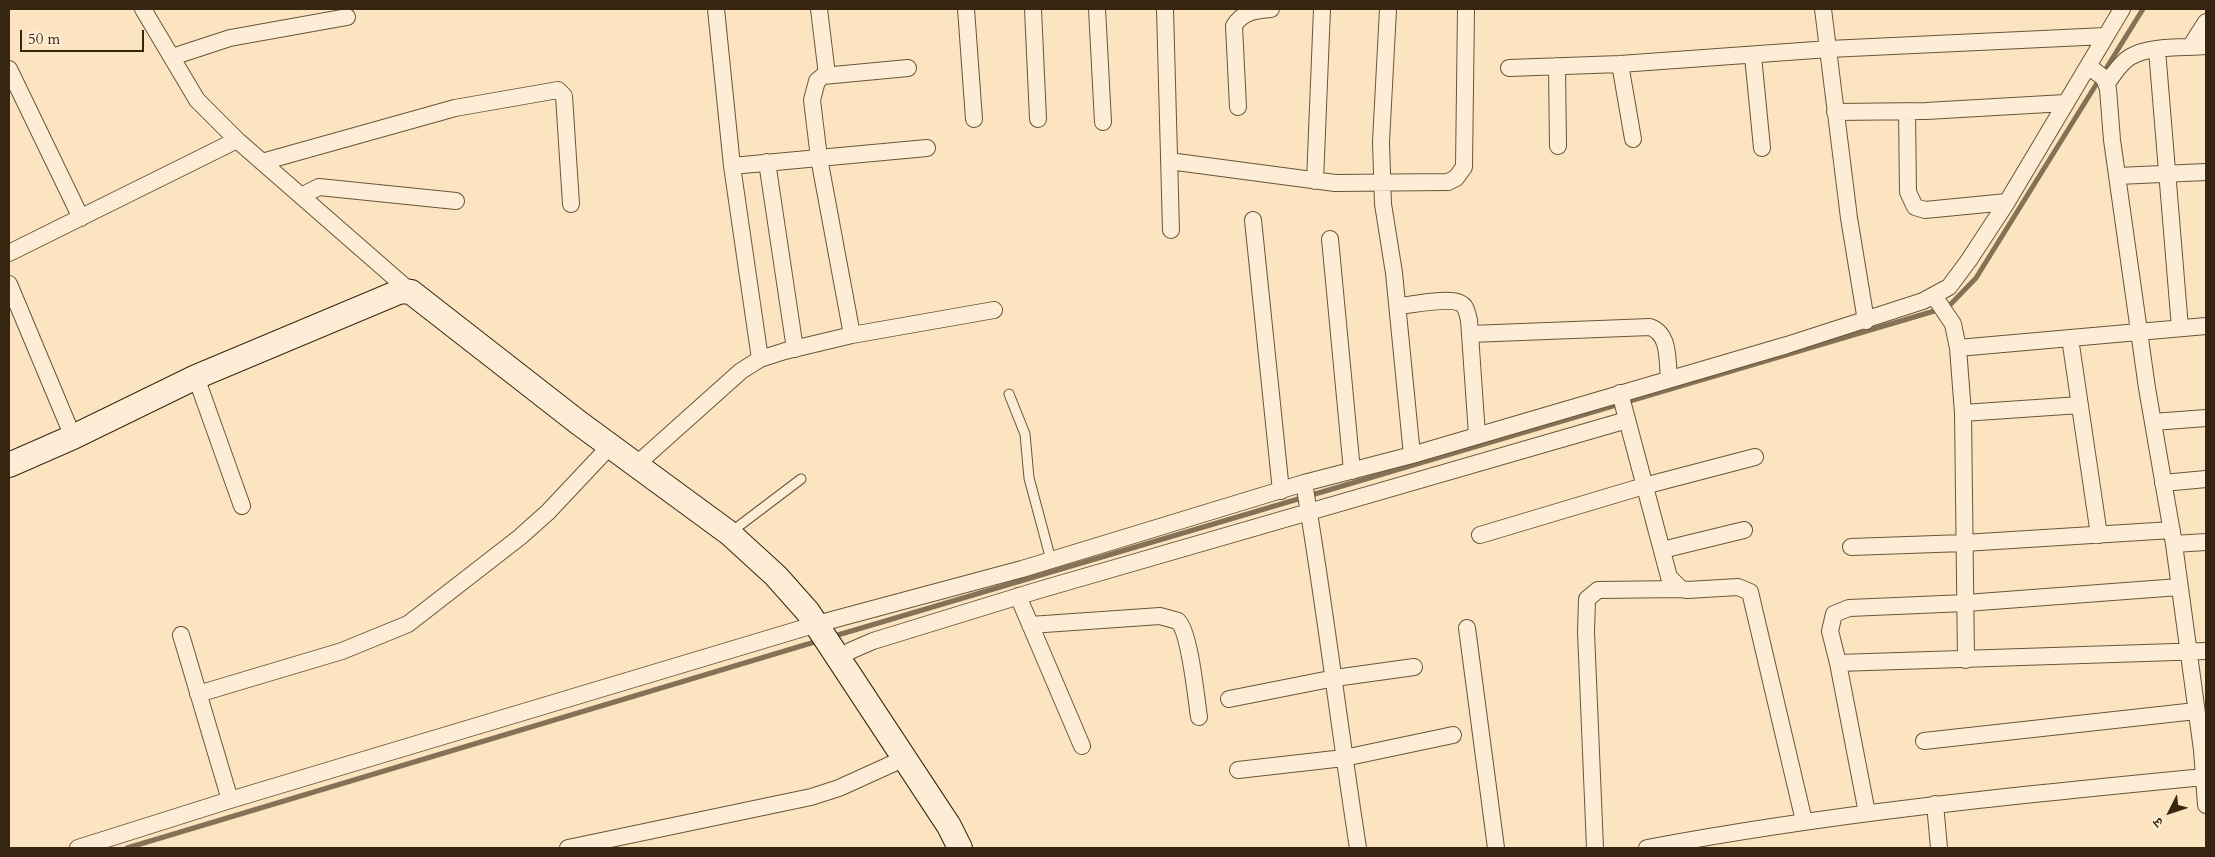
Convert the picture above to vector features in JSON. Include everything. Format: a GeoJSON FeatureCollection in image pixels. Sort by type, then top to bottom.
{"type":"FeatureCollection","features":[{"type":"Feature","properties":{"kind":"street"},"geometry":{"type":"LineString","coordinates":[[143,9],[197,100],[237,140],[411,292],[729,534],[776,576],[829,643],[949,826],[960,848]]}},
{"type":"Feature","properties":{"kind":"street"},"geometry":{"type":"LineString","coordinates":[[716,9],[732,166],[760,359]]}},
{"type":"Feature","properties":{"kind":"street"},"geometry":{"type":"LineString","coordinates":[[819,9],[827,75]]}},
{"type":"Feature","properties":{"kind":"street"},"geometry":{"type":"LineString","coordinates":[[966,9],[974,119]]}},
{"type":"Feature","properties":{"kind":"street"},"geometry":{"type":"LineString","coordinates":[[1033,9],[1038,119]]}},
{"type":"Feature","properties":{"kind":"street"},"geometry":{"type":"LineString","coordinates":[[1097,9],[1103,122]]}},
{"type":"Feature","properties":{"kind":"street"},"geometry":{"type":"LineString","coordinates":[[1165,9],[1171,230]]}},
{"type":"Feature","properties":{"kind":"street"},"geometry":{"type":"LineString","coordinates":[[1238,107],[1234,26],[1238,18],[1246,14],[1271,9]]}},
{"type":"Feature","properties":{"kind":"street"},"geometry":{"type":"LineString","coordinates":[[1315,181],[1322,9]]}},
{"type":"Feature","properties":{"kind":"street"},"geometry":{"type":"LineString","coordinates":[[1388,9],[1381,142],[1382,184],[1386,230],[1398,306],[1412,455]]}},
{"type":"Feature","properties":{"kind":"street"},"geometry":{"type":"LineString","coordinates":[[1169,161],[1315,181],[1382,184],[1448,182],[1456,178],[1464,167],[1466,9]]}},
{"type":"Feature","properties":{"kind":"street"},"geometry":{"type":"LineString","coordinates":[[1823,9],[1835,112],[1866,321]]}},
{"type":"Feature","properties":{"kind":"street"},"geometry":{"type":"LineString","coordinates":[[2122,9],[2106,36],[2098,74],[2118,176],[2153,422],[2173,537],[2196,711],[2204,750],[2206,805]]}},
{"type":"Feature","properties":{"kind":"street"},"geometry":{"type":"LineString","coordinates":[[172,57],[238,36],[347,17]]}},
{"type":"Feature","properties":{"kind":"street"},"geometry":{"type":"LineString","coordinates":[[829,643],[850,651],[873,641],[1018,596],[1306,498],[1624,406],[1669,379],[1936,299],[1949,287],[2007,202],[2065,103],[2098,74],[2120,64],[2131,56],[2157,50],[2198,47],[2206,22]]}},
{"type":"Feature","properties":{"kind":"street"},"geometry":{"type":"LineString","coordinates":[[1509,68],[1620,64],[1753,56],[1828,49],[2106,36]]}},
{"type":"Feature","properties":{"kind":"street"},"geometry":{"type":"LineString","coordinates":[[2157,50],[2180,328]]}},
{"type":"Feature","properties":{"kind":"street"},"geometry":{"type":"LineString","coordinates":[[1753,56],[1762,148]]}},
{"type":"Feature","properties":{"kind":"street"},"geometry":{"type":"LineString","coordinates":[[1620,64],[1633,139]]}},
{"type":"Feature","properties":{"kind":"street"},"geometry":{"type":"LineString","coordinates":[[1557,66],[1558,146]]}},
{"type":"Feature","properties":{"kind":"street"},"geometry":{"type":"LineString","coordinates":[[852,335],[819,158],[812,100],[817,81],[827,75],[908,68]]}},
{"type":"Feature","properties":{"kind":"street"},"geometry":{"type":"LineString","coordinates":[[9,69],[80,218]]}},
{"type":"Feature","properties":{"kind":"street"},"geometry":{"type":"LineString","coordinates":[[262,162],[455,108],[558,90],[564,96],[572,204]]}},
{"type":"Feature","properties":{"kind":"street"},"geometry":{"type":"LineString","coordinates":[[1835,112],[1907,111],[2065,103]]}},
{"type":"Feature","properties":{"kind":"street"},"geometry":{"type":"LineString","coordinates":[[1907,111],[1908,192],[1915,207],[1925,210],[2007,202]]}},
{"type":"Feature","properties":{"kind":"street"},"geometry":{"type":"LineString","coordinates":[[9,253],[237,140]]}},
{"type":"Feature","properties":{"kind":"street"},"geometry":{"type":"LineString","coordinates":[[732,166],[927,148]]}},
{"type":"Feature","properties":{"kind":"street"},"geometry":{"type":"LineString","coordinates":[[767,162],[795,349]]}},
{"type":"Feature","properties":{"kind":"street"},"geometry":{"type":"LineString","coordinates":[[2118,176],[2206,172]]}},
{"type":"Feature","properties":{"kind":"street"},"geometry":{"type":"LineString","coordinates":[[301,196],[319,187],[456,201]]}},
{"type":"Feature","properties":{"kind":"street"},"geometry":{"type":"LineString","coordinates":[[1253,220],[1281,491]]}},
{"type":"Feature","properties":{"kind":"street"},"geometry":{"type":"LineString","coordinates":[[1330,239],[1352,471]]}},
{"type":"Feature","properties":{"kind":"street"},"geometry":{"type":"LineString","coordinates":[[9,284],[16,318],[74,437]]}},
{"type":"Feature","properties":{"kind":"street"},"geometry":{"type":"LineString","coordinates":[[9,465],[74,437],[196,377],[401,291],[411,292]]}},
{"type":"Feature","properties":{"kind":"street"},"geometry":{"type":"LineString","coordinates":[[1936,299],[1950,317],[1956,332],[1964,413],[1966,660]]}},
{"type":"Feature","properties":{"kind":"street"},"geometry":{"type":"LineString","coordinates":[[1398,306],[1445,302],[1459,303],[1466,308],[1470,334],[1477,435]]}},
{"type":"Feature","properties":{"kind":"street"},"geometry":{"type":"LineString","coordinates":[[637,464],[741,371],[760,359],[852,335],[994,310]]}},
{"type":"Feature","properties":{"kind":"street"},"geometry":{"type":"LineString","coordinates":[[1958,348],[2206,326]]}},
{"type":"Feature","properties":{"kind":"street"},"geometry":{"type":"LineString","coordinates":[[1470,334],[1650,327],[1657,329],[1665,340],[1669,379]]}},
{"type":"Feature","properties":{"kind":"street"},"geometry":{"type":"LineString","coordinates":[[2070,338],[2099,535]]}},
{"type":"Feature","properties":{"kind":"street"},"geometry":{"type":"LineString","coordinates":[[196,377],[242,506]]}},
{"type":"Feature","properties":{"kind":"street"},"geometry":{"type":"LineString","coordinates":[[1964,413],[2080,405]]}},
{"type":"Feature","properties":{"kind":"street"},"geometry":{"type":"LineString","coordinates":[[78,848],[230,800],[829,643],[1051,560],[1281,491],[1306,498],[1352,471],[1477,435],[1624,406]]}},
{"type":"Feature","properties":{"kind":"street"},"geometry":{"type":"LineString","coordinates":[[1624,406],[1669,577],[1681,588]]}},
{"type":"Feature","properties":{"kind":"street"},"geometry":{"type":"LineString","coordinates":[[2153,422],[2206,418]]}},
{"type":"Feature","properties":{"kind":"street"},"geometry":{"type":"LineString","coordinates":[[198,694],[342,651],[408,624],[425,613],[520,537],[548,512],[611,445]]}},
{"type":"Feature","properties":{"kind":"street"},"geometry":{"type":"LineString","coordinates":[[1480,535],[1644,486],[1755,457]]}},
{"type":"Feature","properties":{"kind":"street"},"geometry":{"type":"LineString","coordinates":[[2163,483],[2206,479]]}},
{"type":"Feature","properties":{"kind":"street"},"geometry":{"type":"LineString","coordinates":[[1306,498],[1335,678],[1344,758],[1358,848]]}},
{"type":"Feature","properties":{"kind":"street"},"geometry":{"type":"LineString","coordinates":[[1662,550],[1744,530]]}},
{"type":"Feature","properties":{"kind":"street"},"geometry":{"type":"LineString","coordinates":[[1851,547],[2099,535],[2173,537],[2206,542]]}},
{"type":"Feature","properties":{"kind":"street"},"geometry":{"type":"LineString","coordinates":[[1596,848],[1586,632],[1588,599],[1598,590],[1681,588],[1687,590],[1738,587],[1750,592],[1755,606],[1804,821]]}},
{"type":"Feature","properties":{"kind":"street"},"geometry":{"type":"LineString","coordinates":[[1867,813],[1830,622],[1834,614],[1840,610],[1966,603],[2179,587]]}},
{"type":"Feature","properties":{"kind":"street"},"geometry":{"type":"LineString","coordinates":[[1018,596],[1082,746]]}},
{"type":"Feature","properties":{"kind":"street"},"geometry":{"type":"LineString","coordinates":[[1030,625],[1160,616],[1178,621],[1184,629],[1187,642],[1199,717]]}},
{"type":"Feature","properties":{"kind":"street"},"geometry":{"type":"LineString","coordinates":[[1467,628],[1496,848]]}},
{"type":"Feature","properties":{"kind":"street"},"geometry":{"type":"LineString","coordinates":[[180,635],[230,800]]}},
{"type":"Feature","properties":{"kind":"street"},"geometry":{"type":"LineString","coordinates":[[1838,663],[2206,651]]}},
{"type":"Feature","properties":{"kind":"street"},"geometry":{"type":"LineString","coordinates":[[1229,699],[1335,678],[1414,666]]}},
{"type":"Feature","properties":{"kind":"street"},"geometry":{"type":"LineString","coordinates":[[1924,742],[2196,711]]}},
{"type":"Feature","properties":{"kind":"street"},"geometry":{"type":"LineString","coordinates":[[1238,770],[1344,758],[1453,735]]}},
{"type":"Feature","properties":{"kind":"street"},"geometry":{"type":"LineString","coordinates":[[568,848],[811,796],[839,788],[905,758]]}},
{"type":"Feature","properties":{"kind":"street"},"geometry":{"type":"LineString","coordinates":[[1648,848],[1708,843],[1804,821],[1935,804],[2204,777]]}},
{"type":"Feature","properties":{"kind":"street"},"geometry":{"type":"LineString","coordinates":[[1935,804],[1938,848]]}},
{"type":"Feature","properties":{"kind":"lane"},"geometry":{"type":"LineString","coordinates":[[1009,394],[1025,434],[1029,478],[1051,560]]}},
{"type":"Feature","properties":{"kind":"lane"},"geometry":{"type":"LineString","coordinates":[[729,534],[801,479]]}},
{"type":"Feature","properties":{"kind":"waterway"},"geometry":{"type":"LineString","coordinates":[[831,637],[1948,307],[1976,278],[2143,9]]}},
{"type":"Feature","properties":{"kind":"waterway"},"geometry":{"type":"LineString","coordinates":[[127,848],[818,641]]}}]}
